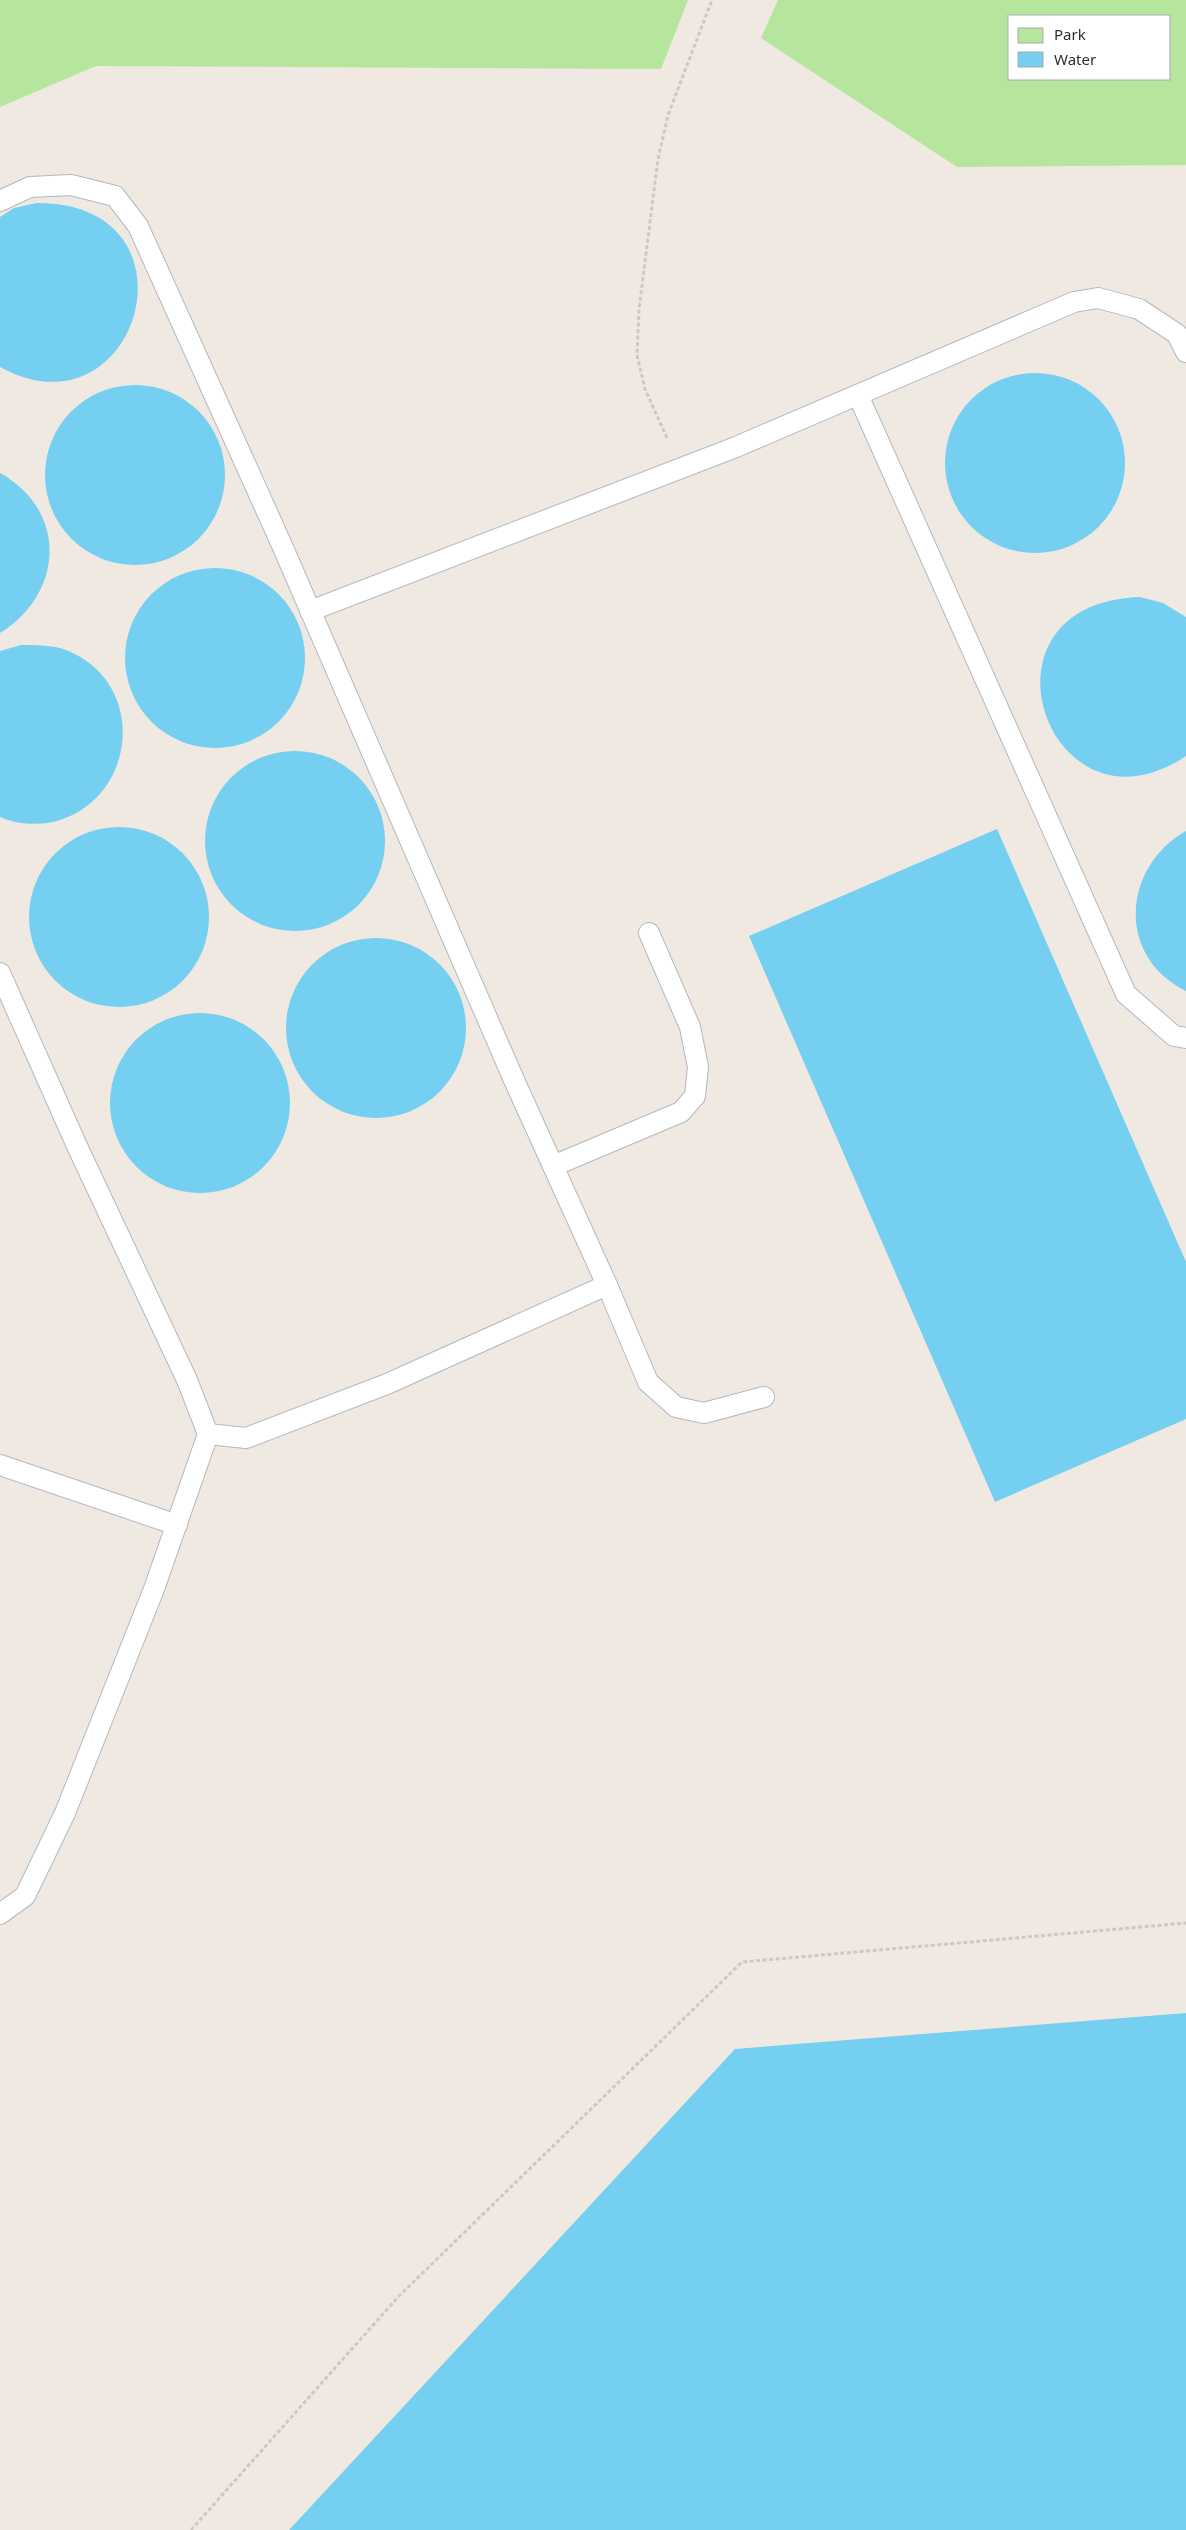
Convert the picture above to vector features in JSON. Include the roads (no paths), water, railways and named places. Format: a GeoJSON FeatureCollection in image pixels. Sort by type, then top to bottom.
{"type":"FeatureCollection","features":[{"type":"Feature","properties":{"kind":"lane"},"geometry":{"type":"LineString","coordinates":[[0,201],[30,187],[71,185],[115,196],[138,226],[310,611],[648,1382],[676,1407],[704,1413],[764,1397]]}},
{"type":"Feature","properties":{"kind":"lane"},"geometry":{"type":"LineString","coordinates":[[310,611],[681,469],[1074,302],[1098,298],[1139,309],[1177,334],[1186,352]]}},
{"type":"Feature","properties":{"kind":"lane"},"geometry":{"type":"LineString","coordinates":[[858,395],[1126,994],[1174,1036],[1186,1038]]}},
{"type":"Feature","properties":{"kind":"lane"},"geometry":{"type":"LineString","coordinates":[[553,1166],[681,1112],[695,1096],[698,1067],[690,1027],[649,933]]}},
{"type":"Feature","properties":{"kind":"lane"},"geometry":{"type":"LineString","coordinates":[[0,973],[187,1380],[208,1434],[154,1589],[65,1813],[26,1896],[0,1914]]}},
{"type":"Feature","properties":{"kind":"lane"},"geometry":{"type":"LineString","coordinates":[[208,1434],[246,1438],[387,1384],[607,1285]]}},
{"type":"Feature","properties":{"kind":"lane"},"geometry":{"type":"LineString","coordinates":[[0,1465],[177,1525]]}},
{"type":"Feature","properties":{"kind":"water"},"geometry":{"type":"Polygon","coordinates":[[[37,203],[90,213],[123,239],[137,275],[134,313],[117,349],[88,373],[48,382],[0,367],[0,217],[14,208],[37,203]]]}},
{"type":"Feature","properties":{"kind":"water"},"geometry":{"type":"Polygon","coordinates":[[[1035,373],[1069,380],[1092,394],[1104,406],[1114,421],[1121,437],[1125,463],[1118,497],[1104,520],[1092,532],[1077,542],[1061,549],[1035,553],[1001,546],[978,532],[966,520],[956,505],[949,489],[945,463],[952,429],[966,406],[978,394],[993,384],[1009,377],[1035,373]]]}},
{"type":"Feature","properties":{"kind":"water"},"geometry":{"type":"Polygon","coordinates":[[[135,385],[169,392],[192,406],[204,418],[214,433],[221,449],[225,475],[218,509],[204,532],[192,544],[177,554],[161,561],[135,565],[101,558],[78,544],[66,532],[56,517],[49,501],[45,475],[52,441],[66,418],[78,406],[93,396],[109,389],[135,385]]]}},
{"type":"Feature","properties":{"kind":"water"},"geometry":{"type":"Polygon","coordinates":[[[0,473],[22,489],[38,508],[47,530],[50,552],[46,575],[37,596],[21,616],[0,633],[0,473]]]}},
{"type":"Feature","properties":{"kind":"water"},"geometry":{"type":"Polygon","coordinates":[[[215,568],[249,575],[272,589],[284,601],[294,616],[301,632],[305,658],[298,692],[284,715],[272,727],[257,737],[241,744],[215,748],[181,741],[158,727],[146,715],[136,700],[129,684],[125,658],[132,624],[146,601],[158,589],[173,579],[189,572],[215,568]]]}},
{"type":"Feature","properties":{"kind":"water"},"geometry":{"type":"Polygon","coordinates":[[[1140,597],[1163,603],[1186,617],[1186,756],[1137,776],[1096,771],[1065,748],[1045,713],[1041,674],[1053,637],[1086,609],[1140,597]]]}},
{"type":"Feature","properties":{"kind":"water"},"geometry":{"type":"Polygon","coordinates":[[[21,645],[61,648],[92,665],[110,686],[120,711],[123,737],[118,763],[106,787],[86,807],[60,820],[45,823],[22,823],[0,817],[0,651],[21,645]]]}},
{"type":"Feature","properties":{"kind":"water"},"geometry":{"type":"Polygon","coordinates":[[[295,751],[329,758],[352,772],[364,784],[374,799],[381,815],[385,841],[378,875],[364,898],[352,910],[337,920],[321,927],[295,931],[261,924],[238,910],[226,898],[216,883],[209,867],[205,841],[212,807],[226,784],[238,772],[253,762],[269,755],[295,751]]]}},
{"type":"Feature","properties":{"kind":"water"},"geometry":{"type":"Polygon","coordinates":[[[119,827],[153,834],[176,848],[188,860],[198,875],[205,891],[209,917],[202,951],[188,974],[176,986],[161,996],[145,1003],[119,1007],[85,1000],[62,986],[50,974],[40,959],[33,943],[29,917],[36,883],[50,860],[62,848],[77,838],[93,831],[119,827]]]}},
{"type":"Feature","properties":{"kind":"water"},"geometry":{"type":"Polygon","coordinates":[[[997,829],[1186,1262],[1186,1419],[995,1502],[749,936],[997,829]]]}},
{"type":"Feature","properties":{"kind":"water"},"geometry":{"type":"Polygon","coordinates":[[[1186,831],[1186,991],[1163,976],[1147,957],[1138,935],[1136,912],[1139,888],[1149,866],[1165,847],[1186,831]]]}},
{"type":"Feature","properties":{"kind":"water"},"geometry":{"type":"Polygon","coordinates":[[[376,938],[410,945],[433,959],[445,971],[455,986],[462,1002],[466,1028],[459,1062],[445,1085],[433,1097],[418,1107],[402,1114],[376,1118],[342,1111],[319,1097],[307,1085],[297,1070],[290,1054],[286,1028],[293,994],[307,971],[319,959],[334,949],[350,942],[376,938]]]}},
{"type":"Feature","properties":{"kind":"water"},"geometry":{"type":"Polygon","coordinates":[[[200,1013],[234,1020],[250,1028],[269,1046],[275,1053],[286,1077],[290,1103],[283,1137],[275,1153],[257,1172],[250,1178],[226,1189],[200,1193],[166,1186],[150,1178],[131,1160],[125,1153],[114,1129],[110,1103],[117,1069],[125,1053],[143,1034],[150,1028],[174,1017],[200,1013]]]}},
{"type":"Feature","properties":{"kind":"water"},"geometry":{"type":"Polygon","coordinates":[[[1186,2013],[1186,2530],[289,2530],[735,2049],[1186,2013]]]}}]}
